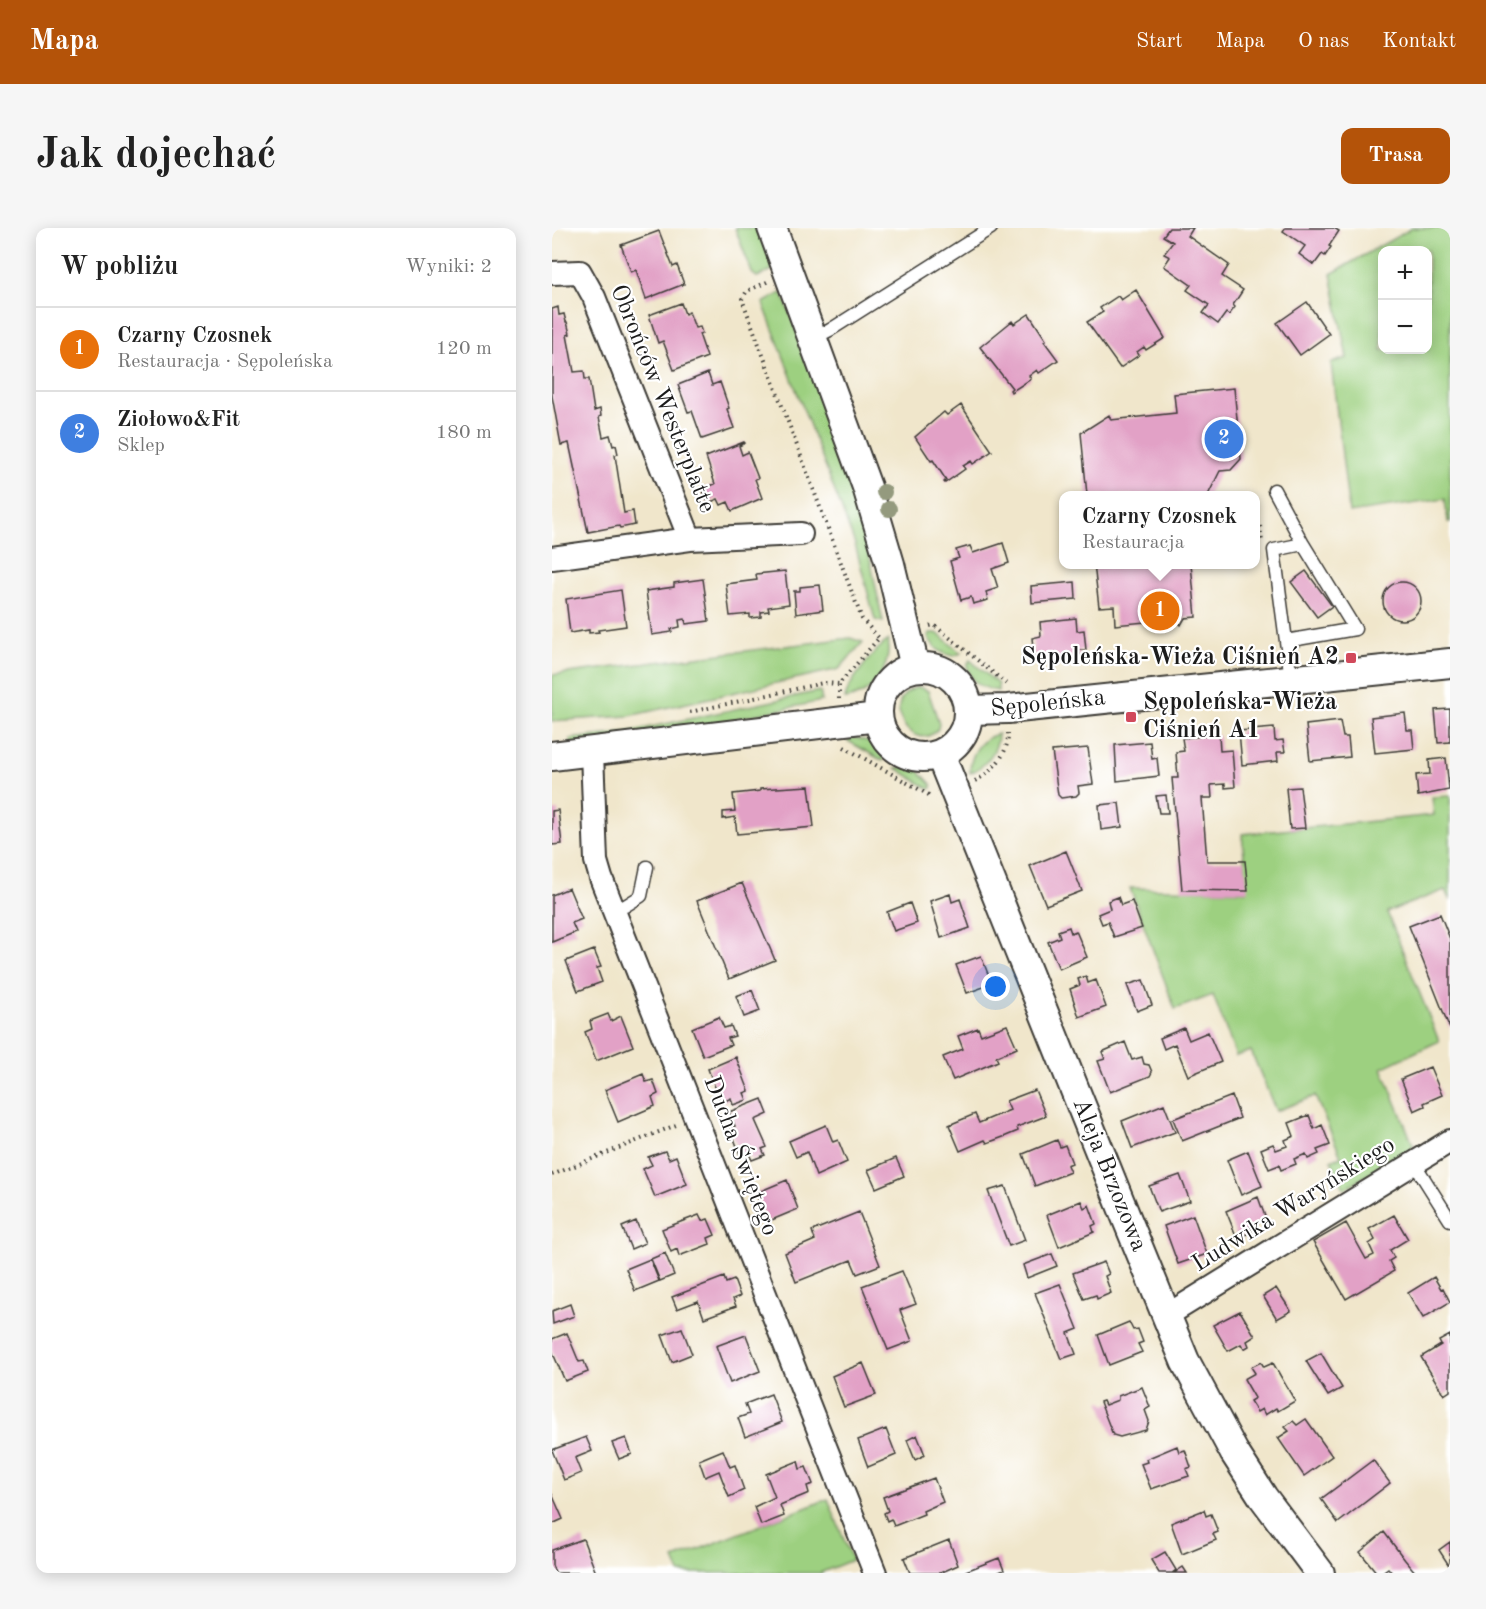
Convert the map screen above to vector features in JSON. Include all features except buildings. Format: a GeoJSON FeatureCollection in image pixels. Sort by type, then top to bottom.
{"type":"FeatureCollection","features":[{"type":"Feature","properties":{"kind":"street"},"geometry":{"type":"LineString","coordinates":[[772,228],[867,487],[890,564],[915,667]]}},
{"type":"Feature","properties":{"kind":"street","name":"Obrońców Westerplatte"},"geometry":{"type":"LineString","coordinates":[[552,273],[580,272],[594,297],[690,539]]}},
{"type":"Feature","properties":{"kind":"street"},"geometry":{"type":"LineString","coordinates":[[552,558],[690,539],[801,534]]}},
{"type":"Feature","properties":{"kind":"street","name":"Sępoleńska"},"geometry":{"type":"LineString","coordinates":[[969,710],[1008,709],[1450,663]]}},
{"type":"Feature","properties":{"kind":"street"},"geometry":{"type":"LineString","coordinates":[[926,666],[947,673],[958,683],[965,693],[969,710],[966,727],[960,740],[940,754],[926,757],[914,756],[897,749],[884,734],[878,717],[879,699],[888,683],[904,670],[926,666]]}},
{"type":"Feature","properties":{"kind":"street"},"geometry":{"type":"LineString","coordinates":[[552,756],[878,717]]}},
{"type":"Feature","properties":{"kind":"street","name":"Ducha Świętego"},"geometry":{"type":"LineString","coordinates":[[592,752],[596,861],[875,1573]]}},
{"type":"Feature","properties":{"kind":"street","name":"Aleja Brzozowa"},"geometry":{"type":"LineString","coordinates":[[940,754],[1166,1316],[1207,1405],[1263,1497],[1320,1573]]}},
{"type":"Feature","properties":{"kind":"street","name":"Ludwika Waryńskiego"},"geometry":{"type":"LineString","coordinates":[[1166,1316],[1450,1141]]}},
{"type":"Feature","properties":{"kind":"lane"},"geometry":{"type":"LineString","coordinates":[[812,339],[849,319],[991,228]]}},
{"type":"Feature","properties":{"kind":"lane"},"geometry":{"type":"LineString","coordinates":[[1274,490],[1303,544],[1355,628],[1286,641]]}},
{"type":"Feature","properties":{"kind":"lane"},"geometry":{"type":"LineString","coordinates":[[1291,679],[1274,550],[1303,544]]}},
{"type":"Feature","properties":{"kind":"lane"},"geometry":{"type":"LineString","coordinates":[[614,909],[625,906],[642,896],[647,867]]}},
{"type":"Feature","properties":{"kind":"lane"},"geometry":{"type":"LineString","coordinates":[[1414,1163],[1450,1220]]}},
{"type":"Feature","properties":{"kind":"path"},"geometry":{"type":"LineString","coordinates":[[686,713],[823,683],[839,684],[879,638],[862,619],[794,442],[742,298],[751,289]]}},
{"type":"Feature","properties":{"kind":"path"},"geometry":{"type":"LineString","coordinates":[[934,625],[1007,684]]}},
{"type":"Feature","properties":{"kind":"path"},"geometry":{"type":"LineString","coordinates":[[977,781],[1000,761],[1009,741],[1008,734]]}},
{"type":"Feature","properties":{"kind":"path"},"geometry":{"type":"LineString","coordinates":[[842,745],[933,798]]}},
{"type":"Feature","properties":{"kind":"path"},"geometry":{"type":"LineString","coordinates":[[552,1174],[696,1118]]}},
{"type":"Feature","properties":{"kind":"green space"},"geometry":{"type":"Polygon","coordinates":[[[735,228],[758,228],[774,269],[757,277],[752,273],[735,228]]]}},
{"type":"Feature","properties":{"kind":"green space"},"geometry":{"type":"Polygon","coordinates":[[[1412,228],[1450,228],[1450,522],[1448,522],[1445,499],[1349,513],[1331,363],[1347,358],[1331,274],[1378,247],[1378,354],[1432,354],[1432,246],[1380,246],[1412,228]]]}},
{"type":"Feature","properties":{"kind":"green space"},"geometry":{"type":"Polygon","coordinates":[[[782,292],[856,490],[883,622],[875,620],[855,544],[763,303],[782,292]]]}},
{"type":"Feature","properties":{"kind":"green space"},"geometry":{"type":"Polygon","coordinates":[[[930,633],[937,633],[961,653],[954,656],[942,652],[930,641],[928,637],[930,633]]]}},
{"type":"Feature","properties":{"kind":"green space"},"geometry":{"type":"Polygon","coordinates":[[[850,638],[863,642],[839,669],[629,716],[552,721],[552,675],[850,638]]]}},
{"type":"Feature","properties":{"kind":"green space"},"geometry":{"type":"Polygon","coordinates":[[[888,640],[887,660],[878,679],[864,692],[845,699],[862,667],[888,640]]]}},
{"type":"Feature","properties":{"kind":"green space"},"geometry":{"type":"Polygon","coordinates":[[[970,660],[998,684],[998,691],[982,686],[973,680],[967,665],[970,660]]]}},
{"type":"Feature","properties":{"kind":"green space"},"geometry":{"type":"Polygon","coordinates":[[[919,687],[928,691],[939,723],[938,729],[928,736],[918,736],[909,731],[899,712],[900,702],[906,693],[919,687]]]}},
{"type":"Feature","properties":{"kind":"green space"},"geometry":{"type":"Polygon","coordinates":[[[820,691],[822,701],[686,729],[571,745],[570,739],[623,733],[820,691]]]}},
{"type":"Feature","properties":{"kind":"green space"},"geometry":{"type":"Polygon","coordinates":[[[998,734],[996,746],[990,758],[970,773],[977,749],[991,736],[998,734]]]}},
{"type":"Feature","properties":{"kind":"green space"},"geometry":{"type":"Polygon","coordinates":[[[847,738],[862,739],[876,745],[884,752],[883,761],[848,741],[847,738]]]}},
{"type":"Feature","properties":{"kind":"green space"},"geometry":{"type":"Polygon","coordinates":[[[908,766],[918,770],[932,785],[932,788],[929,789],[896,768],[908,766]]]}},
{"type":"Feature","properties":{"kind":"green space"},"geometry":{"type":"Polygon","coordinates":[[[1450,796],[1450,901],[1445,890],[1387,912],[1439,1041],[1382,1068],[1414,1147],[1344,1189],[1331,1160],[1341,1156],[1315,1096],[1276,1111],[1251,1051],[1236,1056],[1213,995],[1175,1009],[1130,888],[1247,891],[1242,834],[1434,815],[1432,797],[1450,796]]]}},
{"type":"Feature","properties":{"kind":"green space"},"geometry":{"type":"Polygon","coordinates":[[[828,1499],[852,1560],[820,1573],[680,1573],[674,1559],[828,1499]]]}},
{"type":"Feature","properties":{"kind":"place","name":"Ziołowo&Fit"},"geometry":{"type":"Point","coordinates":[1224,439]}},
{"type":"Feature","properties":{"kind":"place","name":"Czarny Czosnek"},"geometry":{"type":"Point","coordinates":[1160,611]}},
{"type":"Feature","properties":{"kind":"place","name":"Sępoleńska-Wieża Ciśnień A2"},"geometry":{"type":"Point","coordinates":[1351,658]}},
{"type":"Feature","properties":{"kind":"place","name":"Sępoleńska-Wieża Ciśnień A1"},"geometry":{"type":"Point","coordinates":[1131,717]}}]}
